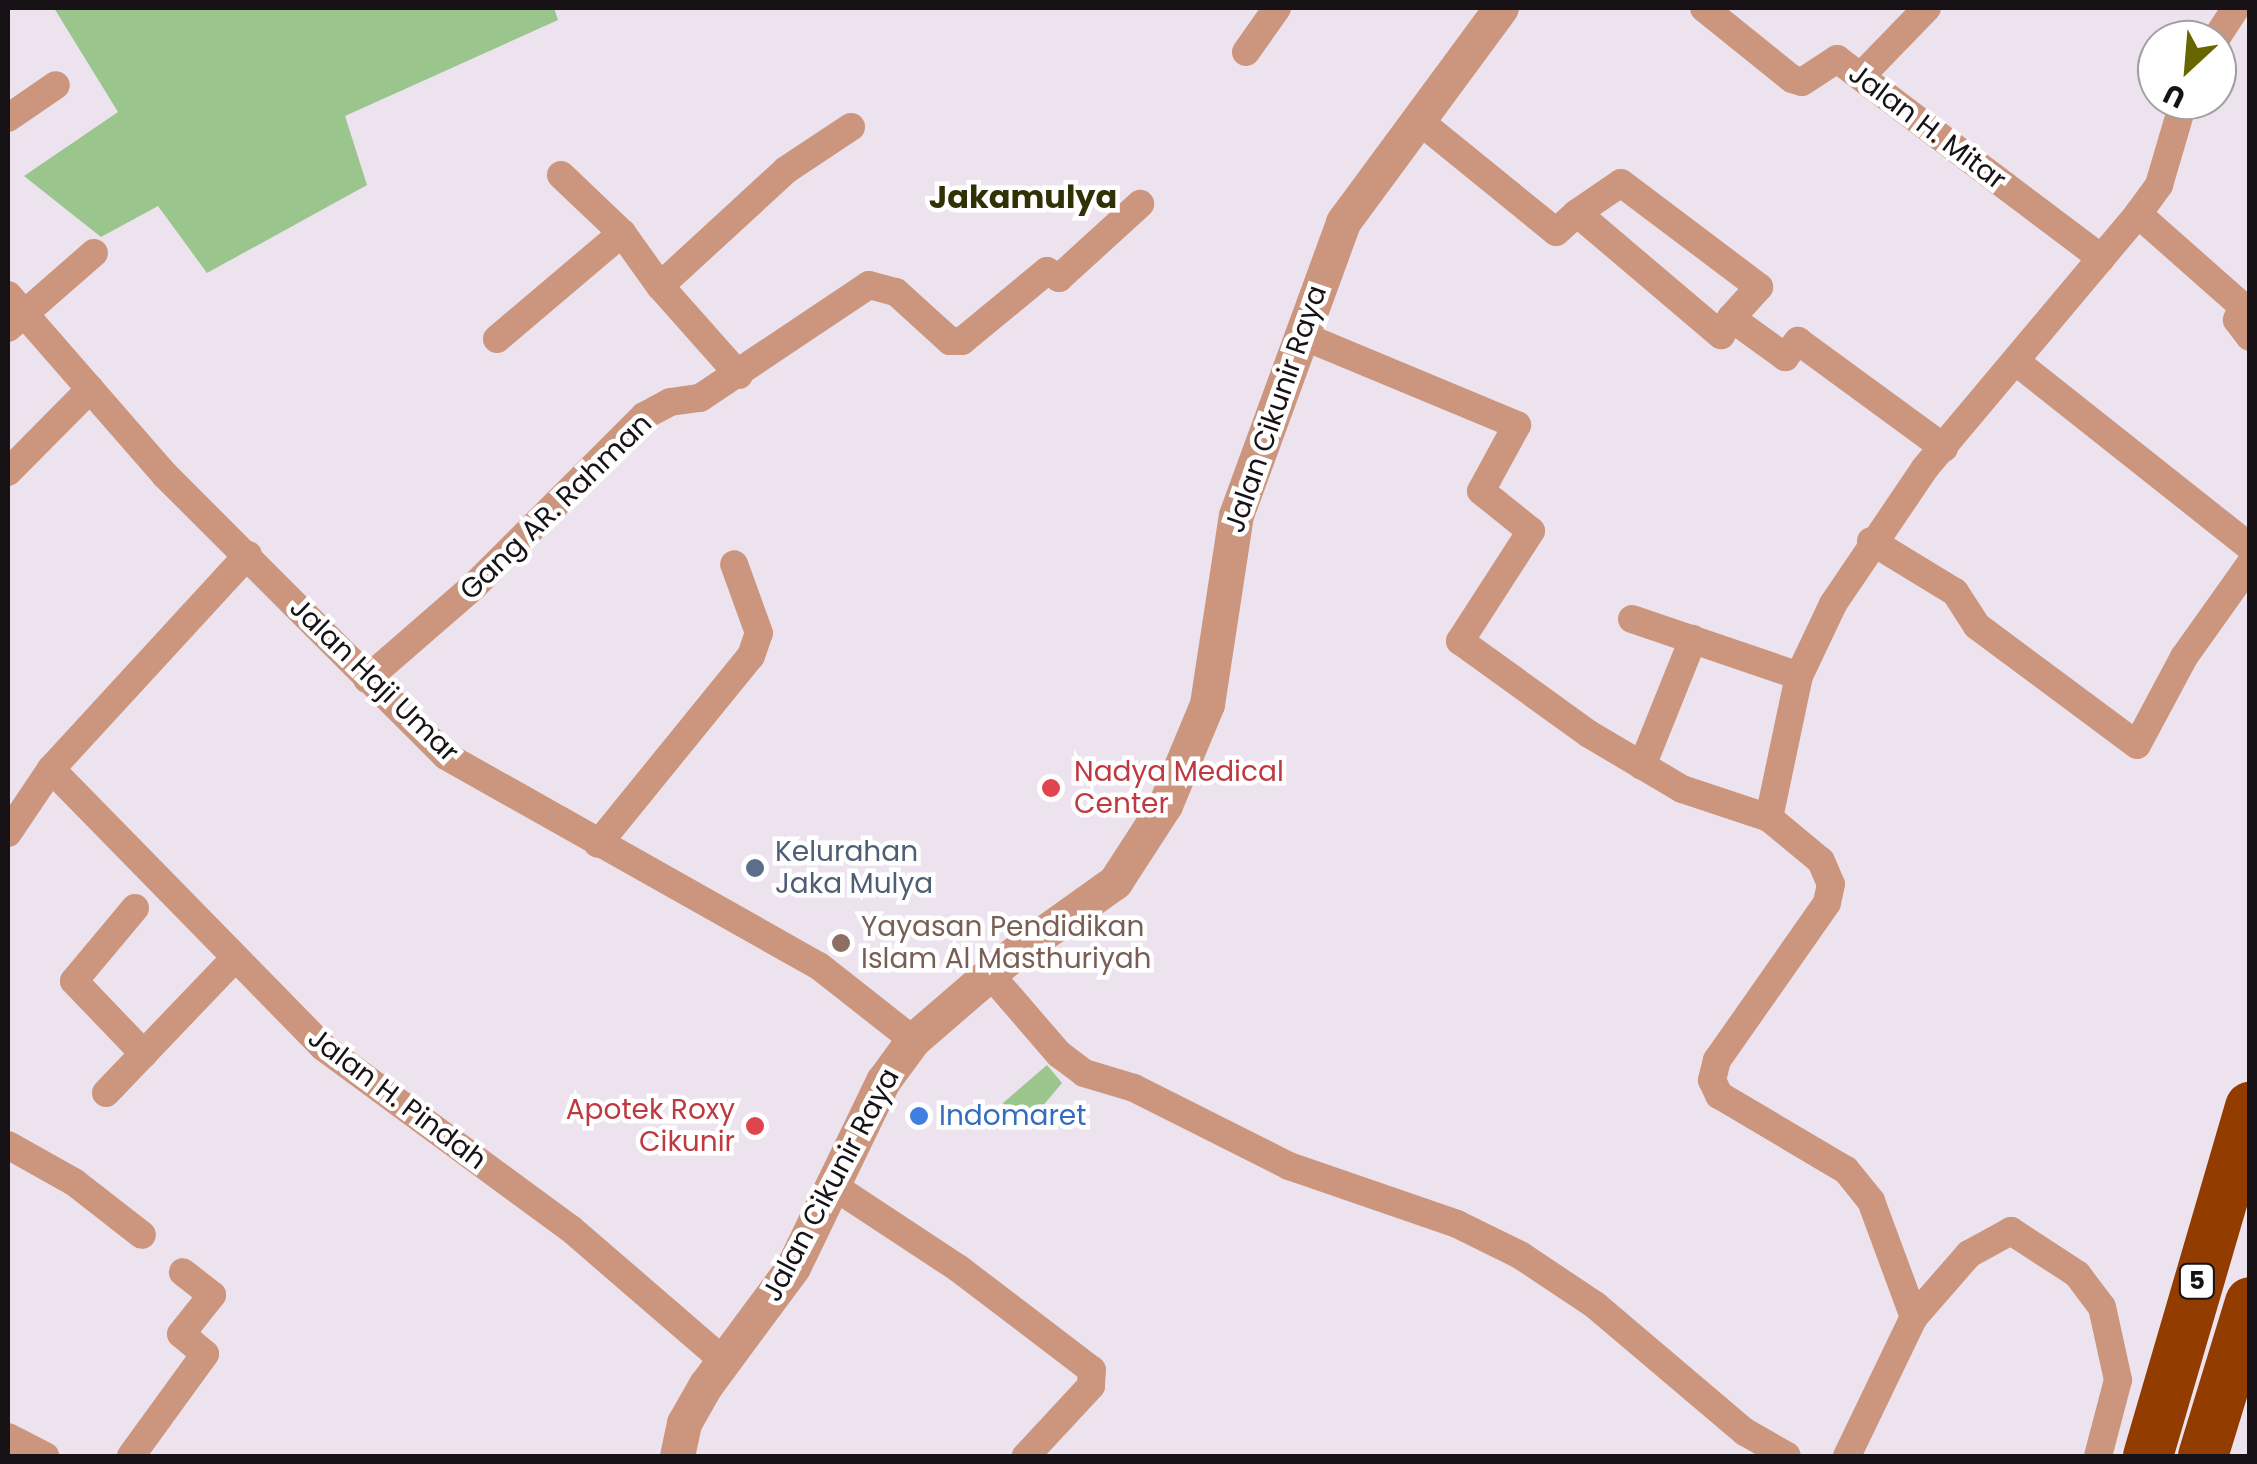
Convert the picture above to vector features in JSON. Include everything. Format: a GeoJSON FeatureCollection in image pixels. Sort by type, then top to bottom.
{"type":"FeatureCollection","features":[{"type":"Feature","properties":{"kind":"highway","name":"5"},"geometry":{"type":"LineString","coordinates":[[2148,1456],[2250,1107]]}},
{"type":"Feature","properties":{"kind":"highway","name":"5"},"geometry":{"type":"LineString","coordinates":[[2204,1456],[2250,1302]]}},
{"type":"Feature","properties":{"kind":"street"},"geometry":{"type":"LineString","coordinates":[[1246,52],[1277,8]]}},
{"type":"Feature","properties":{"kind":"street","name":"Jalan Cikunir Raya"},"geometry":{"type":"LineString","coordinates":[[677,1456],[684,1424],[724,1361],[793,1267],[835,1187],[882,1081],[913,1040],[988,973],[1115,882],[1179,779],[1207,704],[1236,515],[1343,222],[1502,8]]}},
{"type":"Feature","properties":{"kind":"street","name":"Jalan H. Mitar"},"geometry":{"type":"LineString","coordinates":[[1704,8],[1792,79],[1802,82],[1838,59],[2101,258]]}},
{"type":"Feature","properties":{"kind":"street"},"geometry":{"type":"LineString","coordinates":[[1861,76],[1927,8]]}},
{"type":"Feature","properties":{"kind":"street"},"geometry":{"type":"LineString","coordinates":[[8,118],[56,85]]}},
{"type":"Feature","properties":{"kind":"street"},"geometry":{"type":"LineString","coordinates":[[1418,118],[1556,232],[1577,213],[1621,183],[1759,287],[1721,335],[1577,213]]}},
{"type":"Feature","properties":{"kind":"street"},"geometry":{"type":"LineString","coordinates":[[1769,818],[1799,676],[1871,540],[2138,214],[2159,185],[2178,120]]}},
{"type":"Feature","properties":{"kind":"street"},"geometry":{"type":"LineString","coordinates":[[660,286],[786,170],[852,127]]}},
{"type":"Feature","properties":{"kind":"street"},"geometry":{"type":"LineString","coordinates":[[561,175],[622,234],[660,286],[739,376]]}},
{"type":"Feature","properties":{"kind":"street","name":"Gang AR. Rahman"},"geometry":{"type":"LineString","coordinates":[[367,679],[450,609],[644,416],[670,402],[700,398],[739,376],[869,285],[896,292],[950,341],[962,341],[1048,271],[1059,278],[1140,204]]}},
{"type":"Feature","properties":{"kind":"street"},"geometry":{"type":"LineString","coordinates":[[2138,214],[2242,306],[2237,320],[2250,337]]}},
{"type":"Feature","properties":{"kind":"street"},"geometry":{"type":"LineString","coordinates":[[498,339],[622,234]]}},
{"type":"Feature","properties":{"kind":"street"},"geometry":{"type":"LineString","coordinates":[[12,312],[94,253]]}},
{"type":"Feature","properties":{"kind":"street","name":"Jalan Haji Umar"},"geometry":{"type":"LineString","coordinates":[[12,312],[446,756],[818,966],[913,1040]]}},
{"type":"Feature","properties":{"kind":"street"},"geometry":{"type":"LineString","coordinates":[[1732,318],[1786,358],[1798,342],[1944,448]]}},
{"type":"Feature","properties":{"kind":"street"},"geometry":{"type":"LineString","coordinates":[[1303,336],[1517,426],[1481,491],[1530,531],[1460,641],[1642,766],[1726,808],[1769,818],[1821,862],[1832,884],[1827,903],[1718,1060],[1712,1080],[1719,1095],[1846,1170],[1871,1201],[1914,1317]]}},
{"type":"Feature","properties":{"kind":"street"},"geometry":{"type":"LineString","coordinates":[[2019,364],[2250,548]]}},
{"type":"Feature","properties":{"kind":"street"},"geometry":{"type":"LineString","coordinates":[[8,472],[90,389]]}},
{"type":"Feature","properties":{"kind":"street"},"geometry":{"type":"LineString","coordinates":[[1871,540],[1956,592],[1977,626],[2137,746],[2184,657],[2250,564]]}},
{"type":"Feature","properties":{"kind":"street"},"geometry":{"type":"LineString","coordinates":[[8,833],[52,769],[248,555]]}},
{"type":"Feature","properties":{"kind":"street"},"geometry":{"type":"LineString","coordinates":[[598,844],[751,656],[759,633],[734,564]]}},
{"type":"Feature","properties":{"kind":"street"},"geometry":{"type":"LineString","coordinates":[[1632,619],[1799,676]]}},
{"type":"Feature","properties":{"kind":"street"},"geometry":{"type":"LineString","coordinates":[[1642,766],[1693,639]]}},
{"type":"Feature","properties":{"kind":"street","name":"Jalan H. Pindah"},"geometry":{"type":"LineString","coordinates":[[52,769],[322,1048],[571,1229],[724,1361]]}},
{"type":"Feature","properties":{"kind":"street"},"geometry":{"type":"LineString","coordinates":[[135,908],[74,981],[144,1054]]}},
{"type":"Feature","properties":{"kind":"street"},"geometry":{"type":"LineString","coordinates":[[106,1093],[234,958]]}},
{"type":"Feature","properties":{"kind":"street"},"geometry":{"type":"LineString","coordinates":[[988,973],[1059,1054],[1084,1073],[1134,1088],[1290,1166],[1456,1224],[1520,1255],[1595,1305],[1745,1432],[1787,1456]]}},
{"type":"Feature","properties":{"kind":"street"},"geometry":{"type":"LineString","coordinates":[[8,1144],[74,1182],[142,1235]]}},
{"type":"Feature","properties":{"kind":"street"},"geometry":{"type":"LineString","coordinates":[[835,1187],[958,1268],[1092,1370],[1091,1386],[1026,1456]]}},
{"type":"Feature","properties":{"kind":"street"},"geometry":{"type":"LineString","coordinates":[[1846,1456],[1914,1317],[1969,1254],[1996,1234],[2019,1233],[2094,1290],[2118,1380],[2098,1456]]}},
{"type":"Feature","properties":{"kind":"street"},"geometry":{"type":"LineString","coordinates":[[131,1456],[204,1354],[181,1334],[212,1295],[184,1272]]}},
{"type":"Feature","properties":{"kind":"street"},"geometry":{"type":"LineString","coordinates":[[8,1437],[39,1455]]}},
{"type":"Feature","properties":{"kind":"green space"},"geometry":{"type":"Polygon","coordinates":[[[54,8],[554,8],[558,20],[345,116],[367,185],[207,273],[158,206],[101,237],[24,176],[118,112],[54,8]]]}},
{"type":"Feature","properties":{"kind":"green space"},"geometry":{"type":"Polygon","coordinates":[[[1047,1065],[1062,1083],[1025,1127],[1003,1103],[1047,1065]]]}},
{"type":"Feature","properties":{"kind":"place","name":"Nadya Medical Center"},"geometry":{"type":"Point","coordinates":[1051,788]}},
{"type":"Feature","properties":{"kind":"place","name":"Kelurahan Jaka Mulya"},"geometry":{"type":"Point","coordinates":[755,868]}},
{"type":"Feature","properties":{"kind":"place","name":"Yayasan Pendidikan Islam Al Masthuriyah"},"geometry":{"type":"Point","coordinates":[841,943]}},
{"type":"Feature","properties":{"kind":"place","name":"Indomaret"},"geometry":{"type":"Point","coordinates":[919,1116]}},
{"type":"Feature","properties":{"kind":"place","name":"Apotek Roxy Cikunir"},"geometry":{"type":"Point","coordinates":[755,1126]}},
{"type":"Feature","properties":{"kind":"district","name":"Jakamulya"},"geometry":{"type":"Point","coordinates":[1023,197]}}]}
